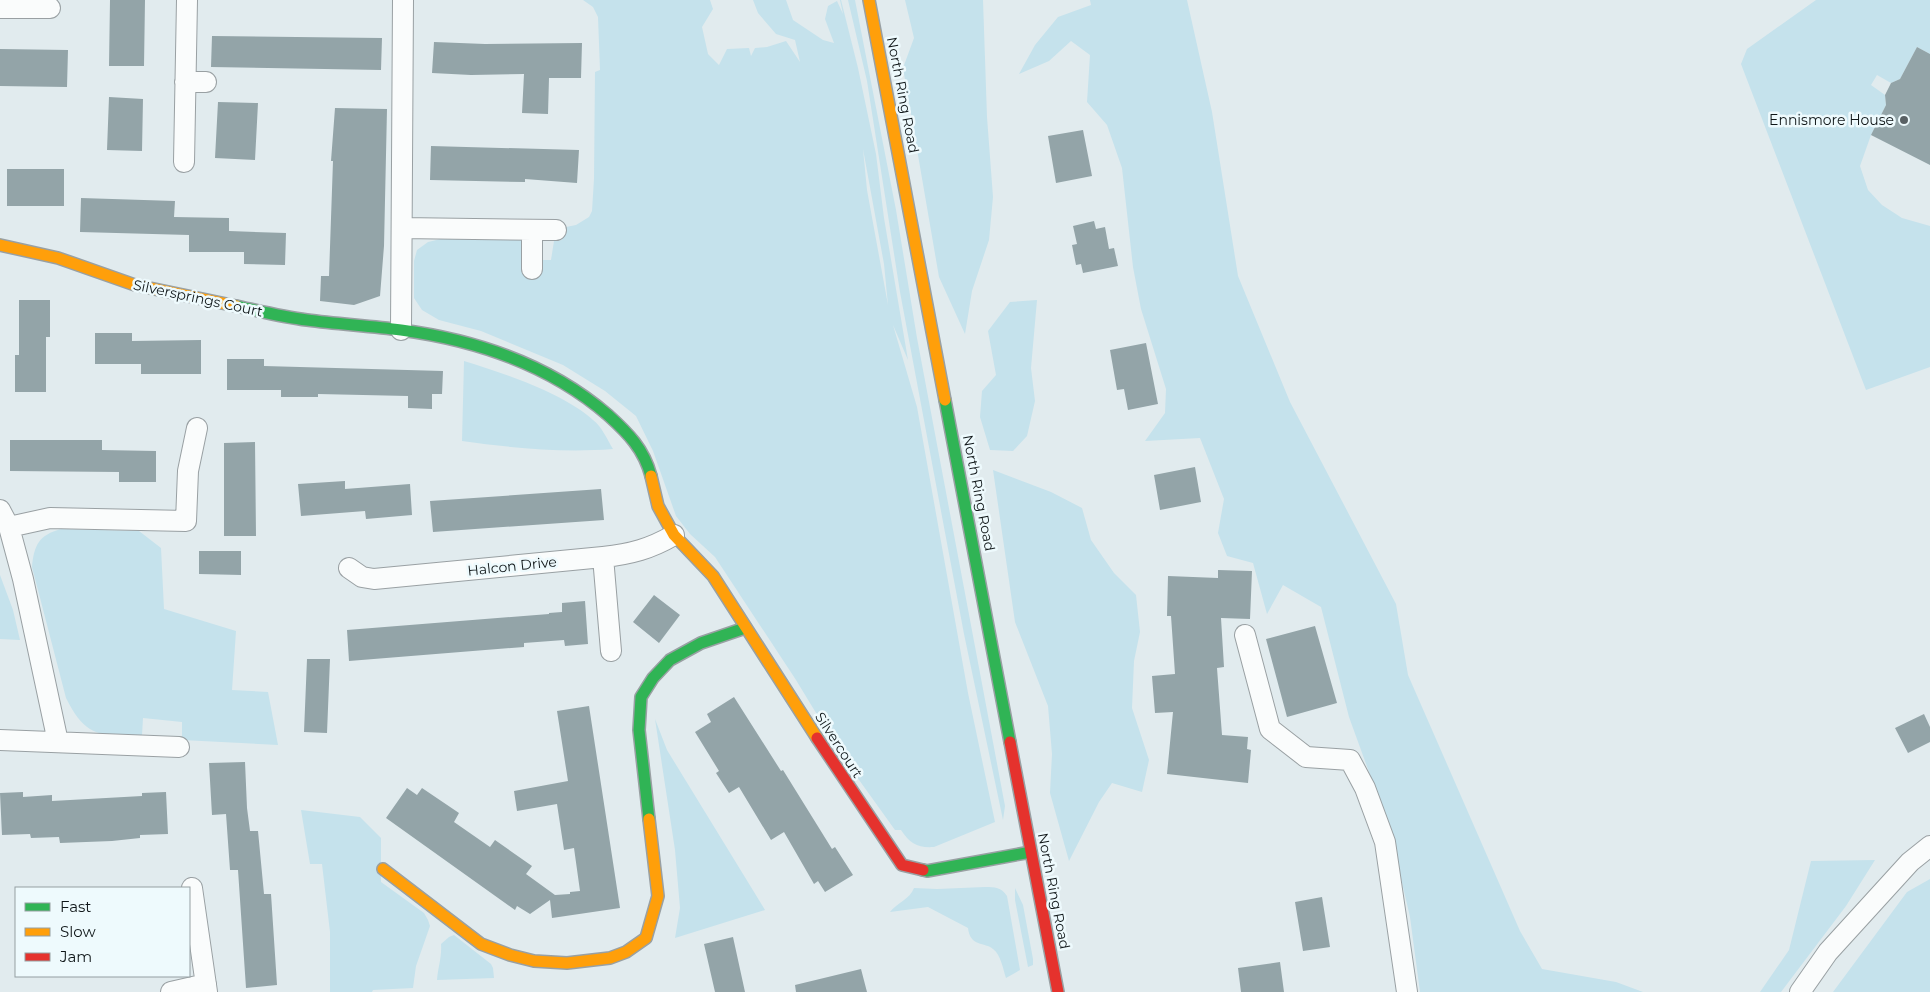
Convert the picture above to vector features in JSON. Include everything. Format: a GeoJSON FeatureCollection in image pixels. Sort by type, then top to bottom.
{"type":"FeatureCollection","features":[{"type":"Feature","properties":{"kind":"street"},"geometry":{"type":"LineString","coordinates":[[184,162],[187,0]]}},
{"type":"Feature","properties":{"kind":"street"},"geometry":{"type":"LineString","coordinates":[[401,330],[403,0]]}},
{"type":"Feature","properties":{"kind":"street","name":"North Ring Road"},"geometry":{"type":"LineString","coordinates":[[869,0],[1058,992]]}},
{"type":"Feature","properties":{"kind":"street"},"geometry":{"type":"LineString","coordinates":[[0,8],[50,8]]}},
{"type":"Feature","properties":{"kind":"street"},"geometry":{"type":"LineString","coordinates":[[185,82],[206,82]]}},
{"type":"Feature","properties":{"kind":"street"},"geometry":{"type":"LineString","coordinates":[[402,228],[556,230]]}},
{"type":"Feature","properties":{"kind":"street"},"geometry":{"type":"LineString","coordinates":[[532,230],[532,269]]}},
{"type":"Feature","properties":{"kind":"street","name":"Silversprings Court"},"geometry":{"type":"LineString","coordinates":[[0,245],[58,258],[144,287],[305,320],[401,330],[458,340],[493,350],[550,375],[596,404],[627,432],[647,460],[658,506],[674,535]]}},
{"type":"Feature","properties":{"kind":"street"},"geometry":{"type":"LineString","coordinates":[[58,742],[23,579],[5,518],[186,521],[188,471],[197,428]]}},
{"type":"Feature","properties":{"kind":"street","name":"Silvercourt"},"geometry":{"type":"LineString","coordinates":[[674,535],[713,576],[744,628],[902,865],[927,871],[1032,852]]}},
{"type":"Feature","properties":{"kind":"street","name":"Halcon Drive"},"geometry":{"type":"LineString","coordinates":[[349,568],[362,577],[374,579],[603,557],[630,554],[655,546],[674,535]]}},
{"type":"Feature","properties":{"kind":"street"},"geometry":{"type":"LineString","coordinates":[[603,557],[611,652]]}},
{"type":"Feature","properties":{"kind":"street"},"geometry":{"type":"LineString","coordinates":[[383,869],[481,944],[510,955],[534,961],[567,963],[610,958],[626,952],[646,938],[658,896],[639,730],[641,697],[653,678],[670,660],[701,643],[744,628]]}},
{"type":"Feature","properties":{"kind":"street"},"geometry":{"type":"LineString","coordinates":[[1245,635],[1270,729],[1306,757],[1350,760],[1365,788],[1385,842],[1407,992]]}},
{"type":"Feature","properties":{"kind":"street"},"geometry":{"type":"LineString","coordinates":[[0,740],[179,747]]}},
{"type":"Feature","properties":{"kind":"street"},"geometry":{"type":"LineString","coordinates":[[1800,992],[1834,945],[1910,862],[1930,846]]}},
{"type":"Feature","properties":{"kind":"street"},"geometry":{"type":"LineString","coordinates":[[171,992],[207,988],[192,888]]}},
{"type":"Feature","properties":{"kind":"shaded area"},"geometry":{"type":"Polygon","coordinates":[[[583,0],[710,0],[713,9],[702,27],[708,54],[719,65],[727,49],[749,48],[751,56],[755,48],[767,47],[786,41],[800,62],[795,40],[776,34],[758,13],[753,0],[786,0],[793,20],[823,40],[834,43],[825,19],[828,6],[837,1],[843,14],[841,0],[858,68],[876,154],[884,218],[908,360],[893,325],[917,407],[968,693],[995,822],[934,847],[923,847],[915,844],[901,830],[895,830],[844,759],[796,680],[715,557],[690,534],[676,516],[653,451],[636,416],[605,391],[563,365],[481,331],[439,320],[422,310],[414,298],[414,261],[417,250],[428,242],[445,238],[520,239],[526,242],[530,260],[551,260],[554,241],[562,240],[566,227],[576,225],[589,217],[592,211],[594,179],[595,72],[600,70],[598,17],[593,7],[583,0]],[[863,149],[867,190],[888,305],[884,264],[863,149]]]}},
{"type":"Feature","properties":{"kind":"shaded area"},"geometry":{"type":"Polygon","coordinates":[[[848,0],[855,0],[896,210],[917,338],[1005,806],[1003,820],[964,634],[900,292],[867,81],[848,0]]]}},
{"type":"Feature","properties":{"kind":"shaded area"},"geometry":{"type":"Polygon","coordinates":[[[905,0],[983,0],[987,117],[993,197],[989,240],[972,291],[965,334],[939,277],[903,68],[914,38],[905,0]]]}},
{"type":"Feature","properties":{"kind":"shaded area"},"geometry":{"type":"Polygon","coordinates":[[[1090,0],[1187,0],[1212,112],[1238,276],[1290,402],[1396,604],[1408,675],[1520,931],[1542,969],[1616,982],[1643,992],[1420,992],[1410,917],[1389,827],[1349,717],[1321,607],[1283,585],[1267,614],[1253,563],[1227,556],[1218,533],[1224,499],[1200,438],[1145,441],[1165,413],[1166,389],[1141,309],[1133,267],[1122,168],[1107,125],[1087,102],[1090,55],[1071,41],[1049,61],[1019,74],[1035,45],[1058,17],[1091,5],[1090,0]]]}},
{"type":"Feature","properties":{"kind":"shaded area"},"geometry":{"type":"Polygon","coordinates":[[[1816,0],[1930,0],[1930,54],[1917,47],[1900,79],[1891,83],[1877,75],[1871,85],[1885,95],[1886,105],[1871,135],[1860,166],[1868,190],[1882,205],[1902,218],[1930,226],[1930,367],[1866,390],[1741,64],[1747,49],[1816,0]]]}},
{"type":"Feature","properties":{"kind":"shaded area"},"geometry":{"type":"Polygon","coordinates":[[[1037,300],[1031,368],[1035,401],[1027,436],[1013,451],[990,450],[980,417],[982,391],[996,375],[988,331],[1010,302],[1037,300]]]}},
{"type":"Feature","properties":{"kind":"shaded area"},"geometry":{"type":"Polygon","coordinates":[[[464,361],[532,385],[566,401],[596,423],[613,449],[538,449],[462,441],[464,361]]]}},
{"type":"Feature","properties":{"kind":"shaded area"},"geometry":{"type":"Polygon","coordinates":[[[993,470],[1051,492],[1082,508],[1091,540],[1114,573],[1136,595],[1140,632],[1134,661],[1132,708],[1149,760],[1142,792],[1112,783],[1099,802],[1069,861],[1050,793],[1052,754],[1048,706],[1015,622],[993,470]]]}},
{"type":"Feature","properties":{"kind":"shaded area"},"geometry":{"type":"Polygon","coordinates":[[[61,529],[139,531],[161,548],[164,609],[236,631],[232,690],[268,692],[278,745],[182,740],[182,722],[143,718],[142,735],[115,735],[96,732],[80,721],[66,698],[32,567],[34,553],[39,542],[47,534],[61,529]]]}},
{"type":"Feature","properties":{"kind":"shaded area"},"geometry":{"type":"Polygon","coordinates":[[[0,575],[13,610],[20,640],[0,639],[0,575]]]}},
{"type":"Feature","properties":{"kind":"shaded area"},"geometry":{"type":"Polygon","coordinates":[[[655,719],[667,750],[765,910],[675,938],[680,908],[675,850],[655,719]]]}},
{"type":"Feature","properties":{"kind":"shaded area"},"geometry":{"type":"Polygon","coordinates":[[[301,810],[360,817],[381,838],[381,882],[424,913],[430,926],[416,966],[413,988],[373,990],[372,992],[330,992],[330,932],[322,864],[310,864],[301,810]]]}},
{"type":"Feature","properties":{"kind":"shaded area"},"geometry":{"type":"Polygon","coordinates":[[[1875,860],[1846,906],[1781,992],[1760,992],[1789,950],[1811,861],[1875,860]]]}},
{"type":"Feature","properties":{"kind":"shaded area"},"geometry":{"type":"Polygon","coordinates":[[[1930,879],[1930,992],[1833,992],[1907,892],[1930,879]]]}},
{"type":"Feature","properties":{"kind":"shaded area"},"geometry":{"type":"Polygon","coordinates":[[[914,888],[998,888],[1007,896],[1020,970],[1006,978],[996,952],[990,947],[975,941],[969,934],[968,928],[928,907],[890,912],[910,895],[914,888]]]}},
{"type":"Feature","properties":{"kind":"shaded area"},"geometry":{"type":"Polygon","coordinates":[[[1015,888],[1023,905],[1033,959],[1033,965],[1028,967],[1015,900],[1015,888]]]}},
{"type":"Feature","properties":{"kind":"shaded area"},"geometry":{"type":"Polygon","coordinates":[[[454,935],[491,964],[494,978],[437,980],[441,944],[454,935]]]}},
{"type":"Feature","properties":{"kind":"building"},"geometry":{"type":"Polygon","coordinates":[[[110,0],[145,0],[144,66],[109,66],[110,0]]]}},
{"type":"Feature","properties":{"kind":"building"},"geometry":{"type":"Polygon","coordinates":[[[212,36],[382,38],[381,70],[211,67],[212,36]]]}},
{"type":"Feature","properties":{"kind":"building"},"geometry":{"type":"Polygon","coordinates":[[[434,42],[485,44],[582,43],[581,78],[549,78],[548,114],[522,113],[524,74],[471,75],[432,73],[434,42]]]}},
{"type":"Feature","properties":{"kind":"building","name":"Ennismore House"},"geometry":{"type":"Polygon","coordinates":[[[1917,47],[1930,54],[1930,165],[1871,135],[1886,105],[1885,95],[1891,83],[1900,79],[1917,47]]]}},
{"type":"Feature","properties":{"kind":"building"},"geometry":{"type":"Polygon","coordinates":[[[0,49],[68,50],[67,87],[0,86],[0,49]]]}},
{"type":"Feature","properties":{"kind":"building"},"geometry":{"type":"Polygon","coordinates":[[[109,97],[143,99],[142,151],[107,150],[109,97]]]}},
{"type":"Feature","properties":{"kind":"building"},"geometry":{"type":"Polygon","coordinates":[[[218,102],[258,103],[255,160],[215,158],[218,102]]]}},
{"type":"Feature","properties":{"kind":"building"},"geometry":{"type":"Polygon","coordinates":[[[335,108],[387,109],[384,246],[380,296],[354,305],[320,301],[321,276],[329,276],[333,161],[331,161],[335,108]]]}},
{"type":"Feature","properties":{"kind":"building"},"geometry":{"type":"Polygon","coordinates":[[[1083,130],[1092,176],[1056,183],[1048,136],[1083,130]]]}},
{"type":"Feature","properties":{"kind":"building"},"geometry":{"type":"Polygon","coordinates":[[[431,146],[579,150],[577,183],[525,179],[525,182],[430,180],[431,146]]]}},
{"type":"Feature","properties":{"kind":"building"},"geometry":{"type":"Polygon","coordinates":[[[7,169],[64,169],[64,206],[7,206],[7,169]]]}},
{"type":"Feature","properties":{"kind":"building"},"geometry":{"type":"Polygon","coordinates":[[[81,198],[175,201],[174,217],[229,218],[229,231],[286,233],[285,265],[244,264],[244,252],[189,252],[189,235],[80,232],[81,198]]]}},
{"type":"Feature","properties":{"kind":"building"},"geometry":{"type":"Polygon","coordinates":[[[1094,221],[1096,229],[1105,227],[1109,249],[1114,248],[1118,266],[1083,273],[1081,264],[1076,265],[1072,245],[1077,244],[1073,226],[1094,221]]]}},
{"type":"Feature","properties":{"kind":"building"},"geometry":{"type":"Polygon","coordinates":[[[19,300],[50,300],[50,337],[46,337],[46,392],[15,392],[15,355],[19,355],[19,300]]]}},
{"type":"Feature","properties":{"kind":"building"},"geometry":{"type":"Polygon","coordinates":[[[95,333],[132,333],[132,341],[201,340],[201,374],[141,374],[141,364],[95,364],[95,333]]]}},
{"type":"Feature","properties":{"kind":"building"},"geometry":{"type":"Polygon","coordinates":[[[1146,343],[1158,404],[1128,410],[1124,389],[1117,390],[1110,350],[1146,343]]]}},
{"type":"Feature","properties":{"kind":"building"},"geometry":{"type":"Polygon","coordinates":[[[227,359],[264,359],[264,366],[443,371],[442,394],[432,394],[432,409],[408,408],[408,396],[318,394],[318,397],[281,397],[281,390],[227,390],[227,359]]]}},
{"type":"Feature","properties":{"kind":"building"},"geometry":{"type":"Polygon","coordinates":[[[10,440],[102,440],[102,450],[156,451],[156,482],[119,482],[119,472],[10,471],[10,440]]]}},
{"type":"Feature","properties":{"kind":"building"},"geometry":{"type":"Polygon","coordinates":[[[255,442],[256,536],[224,536],[224,443],[255,442]]]}},
{"type":"Feature","properties":{"kind":"building"},"geometry":{"type":"Polygon","coordinates":[[[1195,467],[1201,502],[1160,510],[1154,475],[1195,467]]]}},
{"type":"Feature","properties":{"kind":"building"},"geometry":{"type":"Polygon","coordinates":[[[345,481],[345,489],[410,484],[412,515],[366,519],[365,511],[301,516],[298,484],[345,481]]]}},
{"type":"Feature","properties":{"kind":"building"},"geometry":{"type":"Polygon","coordinates":[[[601,489],[604,520],[433,532],[430,501],[601,489]]]}},
{"type":"Feature","properties":{"kind":"building"},"geometry":{"type":"Polygon","coordinates":[[[199,551],[241,551],[241,575],[199,574],[199,551]]]}},
{"type":"Feature","properties":{"kind":"building"},"geometry":{"type":"Polygon","coordinates":[[[1218,570],[1252,571],[1250,619],[1221,618],[1224,667],[1217,668],[1222,735],[1248,737],[1247,749],[1251,750],[1248,783],[1167,774],[1173,712],[1155,713],[1152,676],[1175,674],[1171,616],[1167,616],[1168,576],[1218,578],[1218,570]]]}},
{"type":"Feature","properties":{"kind":"building"},"geometry":{"type":"Polygon","coordinates":[[[654,595],[680,615],[659,643],[633,622],[654,595]]]}},
{"type":"Feature","properties":{"kind":"building"},"geometry":{"type":"Polygon","coordinates":[[[585,601],[588,644],[565,646],[564,640],[524,643],[524,647],[349,661],[347,630],[549,614],[562,612],[562,603],[585,601]]]}},
{"type":"Feature","properties":{"kind":"building"},"geometry":{"type":"Polygon","coordinates":[[[1315,626],[1337,703],[1287,717],[1266,639],[1315,626]]]}},
{"type":"Feature","properties":{"kind":"building"},"geometry":{"type":"Polygon","coordinates":[[[307,659],[330,659],[327,733],[304,732],[307,659]]]}},
{"type":"Feature","properties":{"kind":"building"},"geometry":{"type":"Polygon","coordinates":[[[734,697],[781,771],[783,770],[832,849],[835,847],[853,875],[825,892],[818,881],[814,884],[784,832],[771,840],[739,787],[729,793],[716,773],[719,771],[695,732],[711,722],[707,714],[734,697]]]}},
{"type":"Feature","properties":{"kind":"building"},"geometry":{"type":"Polygon","coordinates":[[[589,706],[620,908],[552,918],[550,900],[530,914],[517,906],[515,910],[386,818],[407,788],[417,795],[422,788],[459,813],[454,822],[490,847],[495,840],[532,866],[526,874],[555,895],[580,891],[574,848],[564,850],[557,804],[517,811],[514,791],[568,781],[557,711],[589,706]]]}},
{"type":"Feature","properties":{"kind":"building"},"geometry":{"type":"Polygon","coordinates":[[[1924,714],[1930,727],[1930,742],[1908,753],[1895,728],[1924,714]]]}},
{"type":"Feature","properties":{"kind":"building"},"geometry":{"type":"Polygon","coordinates":[[[245,762],[250,831],[258,831],[264,894],[271,894],[277,985],[246,988],[238,870],[230,870],[226,814],[212,815],[209,763],[245,762]]]}},
{"type":"Feature","properties":{"kind":"building"},"geometry":{"type":"Polygon","coordinates":[[[23,792],[23,797],[52,795],[52,801],[142,796],[142,793],[166,792],[168,834],[140,835],[140,838],[112,841],[60,843],[59,837],[31,838],[30,834],[2,835],[0,793],[23,792]]]}},
{"type":"Feature","properties":{"kind":"building"},"geometry":{"type":"Polygon","coordinates":[[[1322,897],[1330,947],[1303,951],[1295,902],[1322,897]]]}},
{"type":"Feature","properties":{"kind":"building"},"geometry":{"type":"Polygon","coordinates":[[[733,937],[745,992],[715,992],[704,944],[733,937]]]}},
{"type":"Feature","properties":{"kind":"building"},"geometry":{"type":"Polygon","coordinates":[[[1280,962],[1284,992],[1241,992],[1238,968],[1280,962]]]}},
{"type":"Feature","properties":{"kind":"building"},"geometry":{"type":"Polygon","coordinates":[[[861,969],[867,992],[796,992],[795,985],[861,969]]]}},
{"type":"Feature","properties":{"kind":"traffic: fast"},"geometry":{"type":"LineString","coordinates":[[236,306],[298,319],[429,334],[457,340],[511,358],[562,382],[586,397],[608,415],[622,428],[640,450],[651,476]]}},
{"type":"Feature","properties":{"kind":"traffic: fast"},"geometry":{"type":"LineString","coordinates":[[945,400],[1010,742]]}},
{"type":"Feature","properties":{"kind":"traffic: fast"},"geometry":{"type":"LineString","coordinates":[[649,819],[639,730],[641,697],[653,678],[670,660],[701,643],[745,628]]}},
{"type":"Feature","properties":{"kind":"traffic: fast"},"geometry":{"type":"LineString","coordinates":[[923,870],[927,871],[1031,852]]}},
{"type":"Feature","properties":{"kind":"traffic: slow"},"geometry":{"type":"LineString","coordinates":[[869,0],[945,400]]}},
{"type":"Feature","properties":{"kind":"traffic: slow"},"geometry":{"type":"LineString","coordinates":[[0,245],[58,258],[135,285],[236,306]]}},
{"type":"Feature","properties":{"kind":"traffic: slow"},"geometry":{"type":"LineString","coordinates":[[651,476],[658,506],[674,535],[713,576],[817,738]]}},
{"type":"Feature","properties":{"kind":"traffic: slow"},"geometry":{"type":"LineString","coordinates":[[383,869],[481,944],[510,955],[534,961],[567,963],[610,958],[626,952],[646,938],[658,896],[649,819]]}},
{"type":"Feature","properties":{"kind":"traffic: jam"},"geometry":{"type":"LineString","coordinates":[[817,738],[902,865],[923,870]]}},
{"type":"Feature","properties":{"kind":"traffic: jam"},"geometry":{"type":"LineString","coordinates":[[1010,742],[1058,992]]}},
{"type":"Feature","properties":{"kind":"place","name":"Ennismore House"},"geometry":{"type":"Point","coordinates":[1904,120]}}]}
